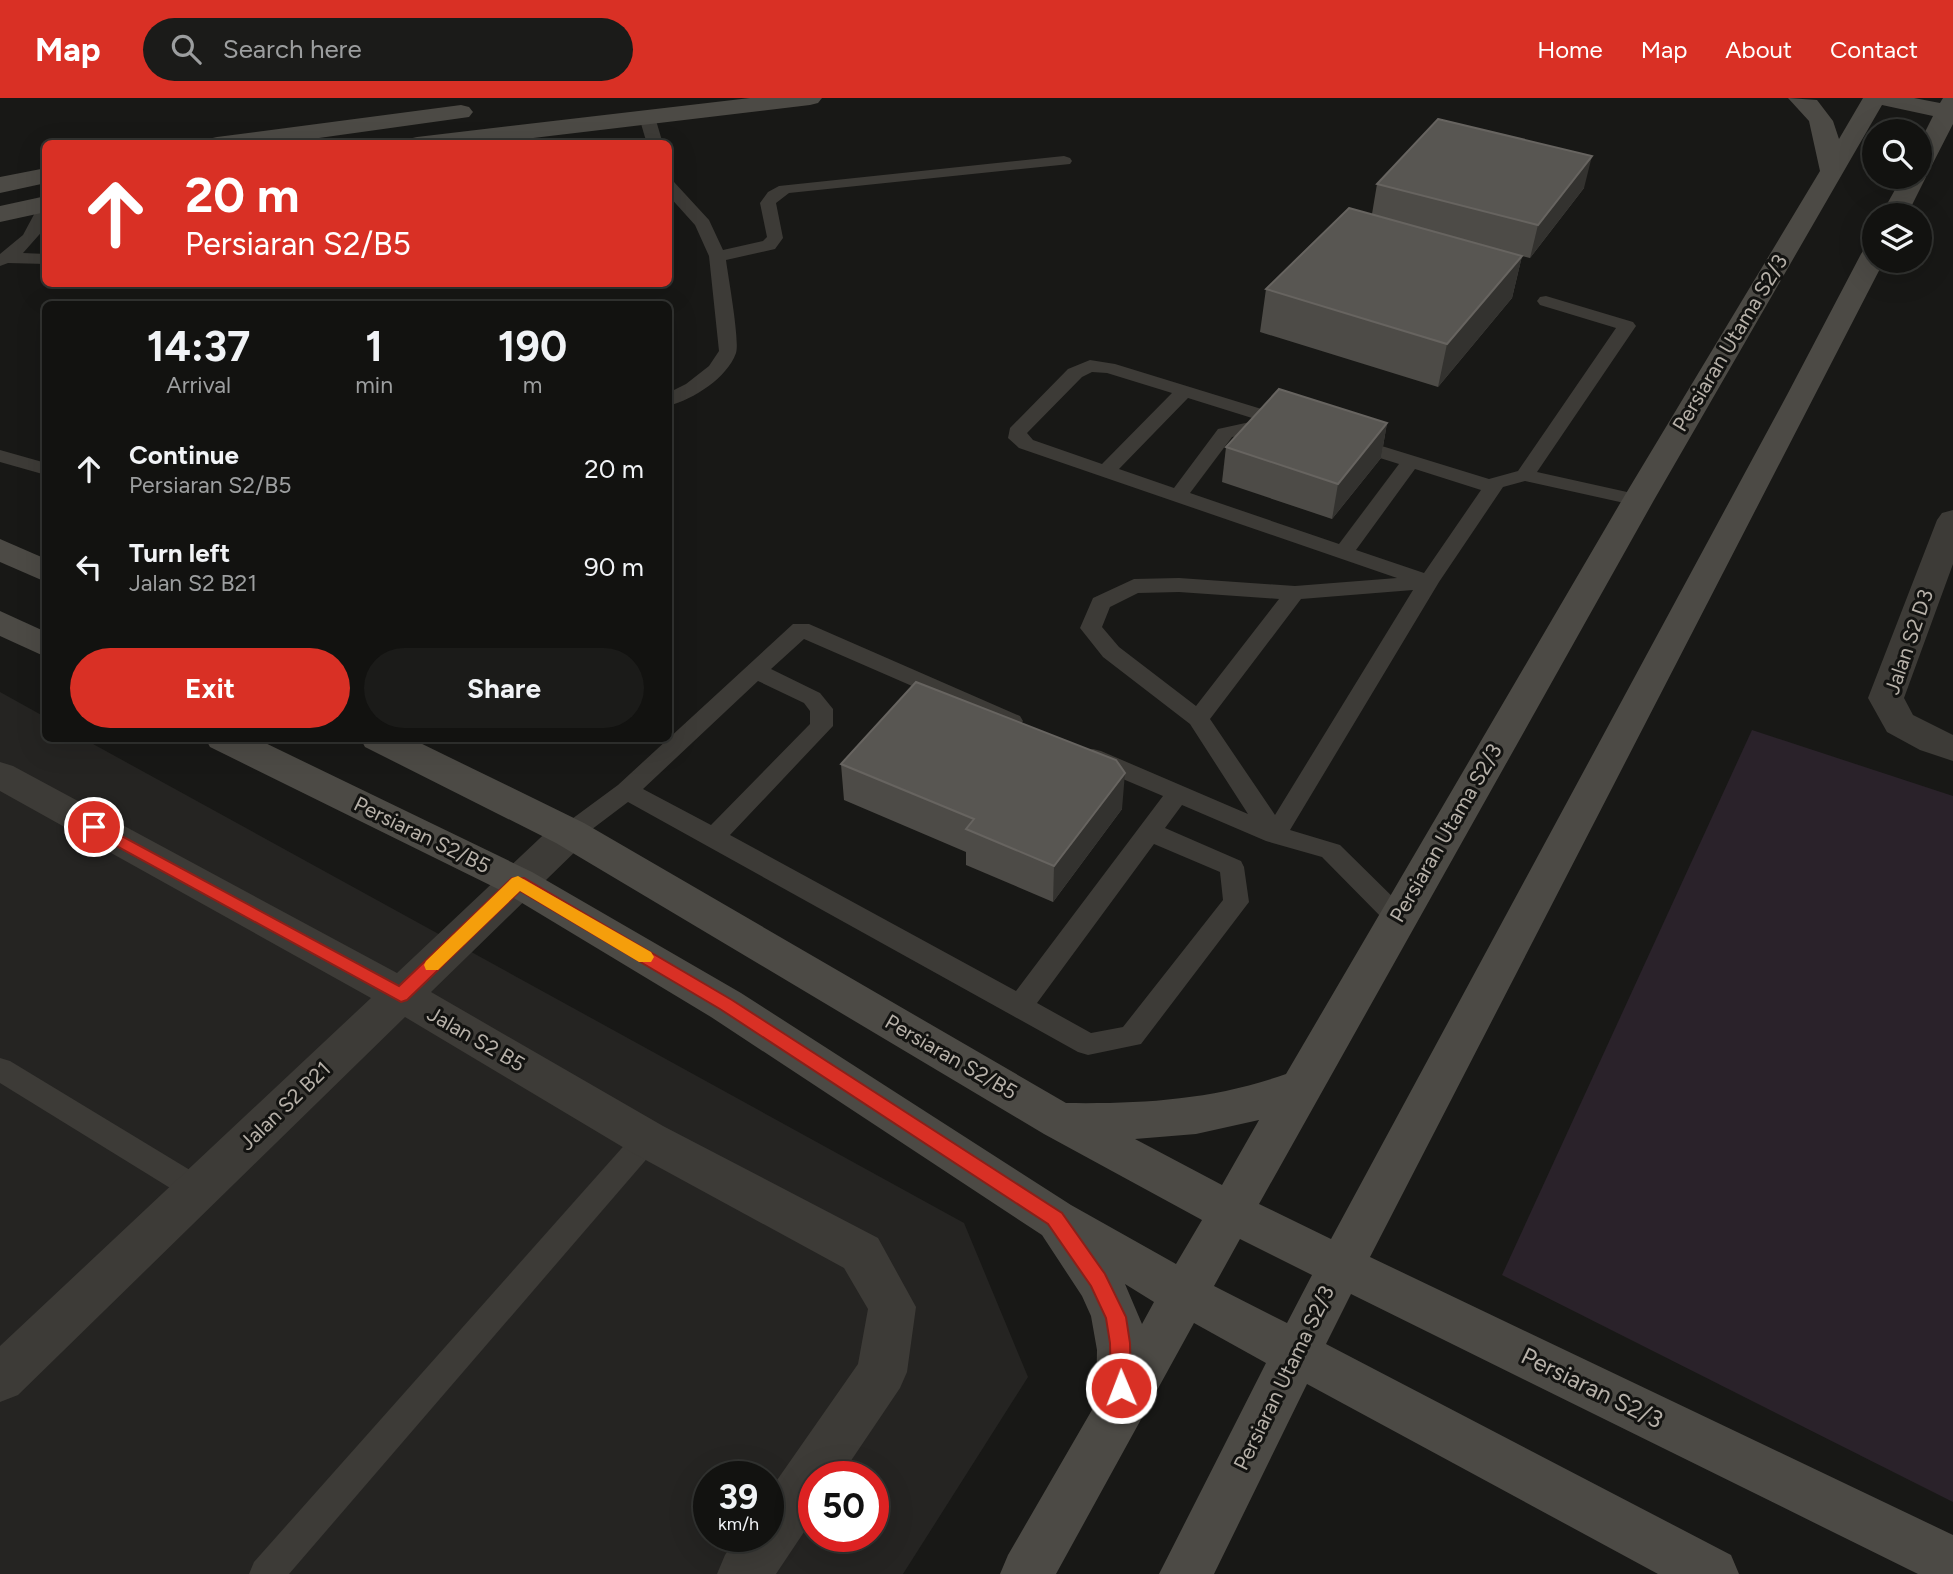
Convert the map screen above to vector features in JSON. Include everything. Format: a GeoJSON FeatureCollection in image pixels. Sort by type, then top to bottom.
{"type":"FeatureCollection","features":[{"type":"Feature","properties":{"kind":"main road"},"geometry":{"type":"LineString","coordinates":[[451,140],[810,98]]}},
{"type":"Feature","properties":{"kind":"main road"},"geometry":{"type":"LineString","coordinates":[[1800,98],[1812,107],[1824,123],[1832,171]]}},
{"type":"Feature","properties":{"kind":"main road"},"geometry":{"type":"LineString","coordinates":[[1877,98],[1950,106],[1932,141]]}},
{"type":"Feature","properties":{"kind":"main road","name":"Persiaran Utama S2/3"},"geometry":{"type":"LineString","coordinates":[[1027,1574],[1301,1087],[1638,500],[1877,98]]}},
{"type":"Feature","properties":{"kind":"main road"},"geometry":{"type":"LineString","coordinates":[[248,140],[484,109]]}},
{"type":"Feature","properties":{"kind":"main road"},"geometry":{"type":"LineString","coordinates":[[0,185],[42,176]]}},
{"type":"Feature","properties":{"kind":"main road"},"geometry":{"type":"LineString","coordinates":[[0,214],[42,206]]}},
{"type":"Feature","properties":{"kind":"main road","name":"Persiaran Utama S2/3"},"geometry":{"type":"LineString","coordinates":[[1186,1574],[1340,1267],[1864,273]]}},
{"type":"Feature","properties":{"kind":"main road"},"geometry":{"type":"LineString","coordinates":[[0,549],[42,570]]}},
{"type":"Feature","properties":{"kind":"main road"},"geometry":{"type":"LineString","coordinates":[[0,622],[42,644]]}},
{"type":"Feature","properties":{"kind":"main road","name":"Persiaran S2/B5"},"geometry":{"type":"LineString","coordinates":[[231,742],[518,882],[726,1004],[1055,1219],[1186,1295],[1712,1574]]}},
{"type":"Feature","properties":{"kind":"main road","name":"Persiaran S2/B5"},"geometry":{"type":"LineString","coordinates":[[385,742],[570,833],[1060,1121],[1231,1213]]}},
{"type":"Feature","properties":{"kind":"main road"},"geometry":{"type":"LineString","coordinates":[[1060,1121],[1132,1122],[1187,1118],[1240,1108],[1301,1087]]}},
{"type":"Feature","properties":{"kind":"main road","name":"Persiaran S2/3"},"geometry":{"type":"LineString","coordinates":[[1231,1213],[1953,1563]]}},
{"type":"Feature","properties":{"kind":"main road"},"geometry":{"type":"LineString","coordinates":[[1055,1219],[1098,1280],[1116,1317],[1120,1343],[1121,1410]]}},
{"type":"Feature","properties":{"kind":"street","name":"Jalan S2 D3"},"geometry":{"type":"LineString","coordinates":[[1953,520],[1886,698],[1900,723],[1933,741],[1953,748]]}},
{"type":"Feature","properties":{"kind":"street","name":"Jalan S2 B5"},"geometry":{"type":"LineString","coordinates":[[0,775],[401,995],[647,1139],[861,1253],[892,1307],[882,1372],[744,1574]]}},
{"type":"Feature","properties":{"kind":"street","name":"Jalan S2 B21"},"geometry":{"type":"LineString","coordinates":[[0,1379],[570,833]]}},
{"type":"Feature","properties":{"kind":"lane"},"geometry":{"type":"LineString","coordinates":[[647,117],[654,140]]}},
{"type":"Feature","properties":{"kind":"lane"},"geometry":{"type":"LineString","coordinates":[[717,256],[769,245],[775,238],[768,202],[785,189],[1063,161]]}},
{"type":"Feature","properties":{"kind":"lane"},"geometry":{"type":"LineString","coordinates":[[672,191],[704,223],[717,256],[728,351],[716,370],[693,388],[672,398]]}},
{"type":"Feature","properties":{"kind":"lane"},"geometry":{"type":"LineString","coordinates":[[3,260],[24,246],[40,227],[42,220]]}},
{"type":"Feature","properties":{"kind":"lane"},"geometry":{"type":"LineString","coordinates":[[3,260],[42,259]]}},
{"type":"Feature","properties":{"kind":"lane"},"geometry":{"type":"LineString","coordinates":[[1525,475],[1627,326],[1546,301]]}},
{"type":"Feature","properties":{"kind":"lane"},"geometry":{"type":"LineString","coordinates":[[1178,496],[1225,433],[1250,428],[1300,433],[1185,391],[1109,368],[1090,366],[1075,373],[1017,432],[1018,438],[1026,443],[1105,471],[1429,582]]}},
{"type":"Feature","properties":{"kind":"lane"},"geometry":{"type":"LineString","coordinates":[[1105,471],[1185,391]]}},
{"type":"Feature","properties":{"kind":"lane"},"geometry":{"type":"LineString","coordinates":[[1333,444],[1405,468],[1495,485],[1525,475],[1638,500]]}},
{"type":"Feature","properties":{"kind":"lane"},"geometry":{"type":"LineString","coordinates":[[0,456],[42,468]]}},
{"type":"Feature","properties":{"kind":"lane"},"geometry":{"type":"LineString","coordinates":[[1344,552],[1405,468]]}},
{"type":"Feature","properties":{"kind":"lane"},"geometry":{"type":"LineString","coordinates":[[1275,835],[1429,582],[1495,485]]}},
{"type":"Feature","properties":{"kind":"lane"},"geometry":{"type":"LineString","coordinates":[[1275,835],[1198,719],[1111,652],[1091,628],[1101,603],[1134,586],[1179,585],[1295,593],[1429,582]]}},
{"type":"Feature","properties":{"kind":"lane"},"geometry":{"type":"LineString","coordinates":[[1198,719],[1295,593]]}},
{"type":"Feature","properties":{"kind":"lane"},"geometry":{"type":"LineString","coordinates":[[570,833],[625,791],[801,629],[1027,728]]}},
{"type":"Feature","properties":{"kind":"lane"},"geometry":{"type":"LineString","coordinates":[[714,837],[821,726],[822,709],[812,698],[755,671]]}},
{"type":"Feature","properties":{"kind":"lane"},"geometry":{"type":"LineString","coordinates":[[1077,750],[1275,835],[1331,851],[1398,918]]}},
{"type":"Feature","properties":{"kind":"lane"},"geometry":{"type":"LineString","coordinates":[[625,791],[714,837],[1088,1044],[1131,1036],[1236,902],[1232,867],[1150,832]]}},
{"type":"Feature","properties":{"kind":"lane"},"geometry":{"type":"LineString","coordinates":[[1019,1007],[1178,793]]}},
{"type":"Feature","properties":{"kind":"lane"},"geometry":{"type":"LineString","coordinates":[[0,1069],[198,1189]]}},
{"type":"Feature","properties":{"kind":"lane"},"geometry":{"type":"LineString","coordinates":[[266,1574],[647,1139]]}},
{"type":"Feature","properties":{"kind":"shaded area"},"geometry":{"type":"Polygon","coordinates":[[[0,692],[42,715],[42,742],[89,742],[964,1223],[1028,1377],[903,1574],[0,1574],[0,692]]]}},
{"type":"Feature","properties":{"kind":"shaded area"},"geometry":{"type":"Polygon","coordinates":[[[1752,730],[1953,796],[1953,1502],[1502,1275],[1752,730]]]}},
{"type":"Feature","properties":{"kind":"building"},"geometry":{"type":"Polygon","coordinates":[[[1438,119],[1592,156],[1538,225],[1377,184],[1438,119]]]}},
{"type":"Feature","properties":{"kind":"building"},"geometry":{"type":"Polygon","coordinates":[[[1349,208],[1522,256],[1447,344],[1266,289],[1349,208]]]}},
{"type":"Feature","properties":{"kind":"building"},"geometry":{"type":"Polygon","coordinates":[[[1279,389],[1387,423],[1338,484],[1226,447],[1279,389]]]}},
{"type":"Feature","properties":{"kind":"building"},"geometry":{"type":"Polygon","coordinates":[[[916,682],[1116,760],[1125,773],[1054,866],[966,829],[974,819],[841,764],[916,682]]]}},
{"type":"Feature","properties":{"kind":"slow traffic"},"geometry":{"type":"LineString","coordinates":[[432,965],[518,882],[645,957]]}},
{"type":"Feature","properties":{"kind":"route"},"geometry":{"type":"LineString","coordinates":[[94,827],[401,995],[518,882],[726,1004],[1055,1219],[1098,1280],[1116,1317],[1120,1343],[1121,1388]]}}]}
